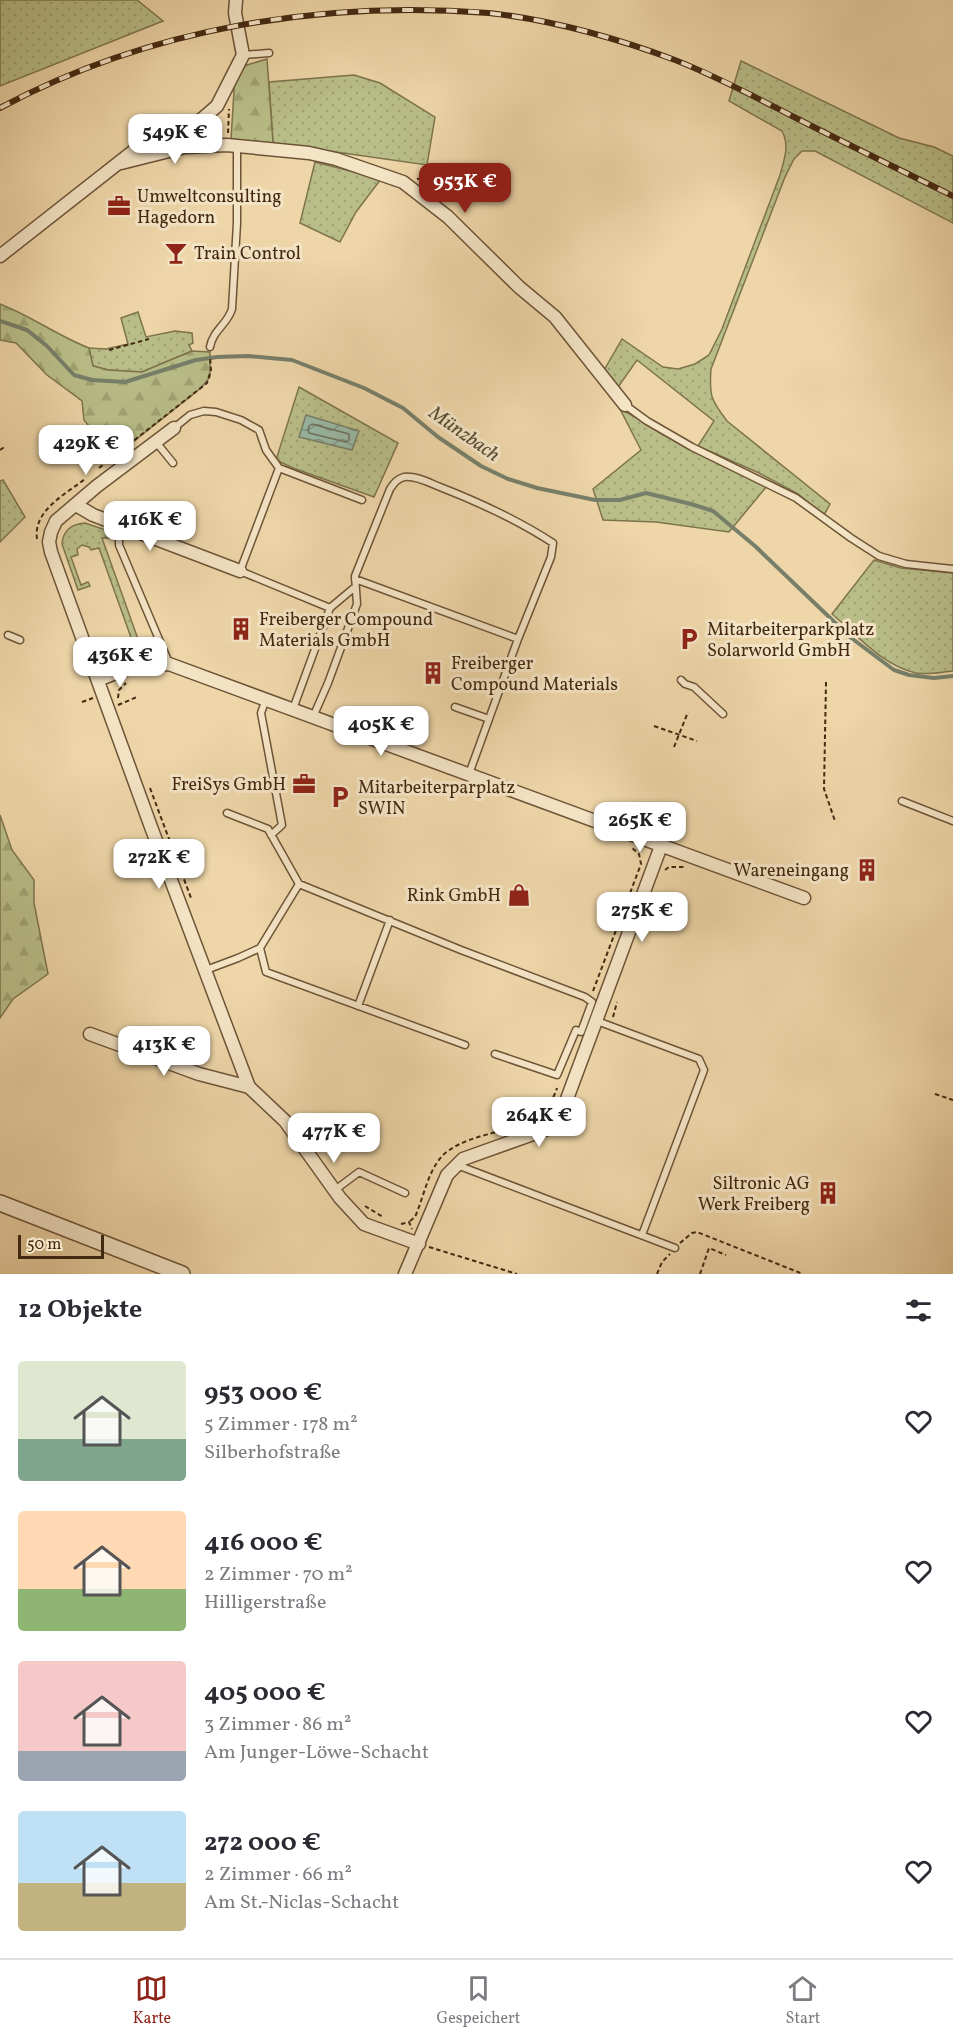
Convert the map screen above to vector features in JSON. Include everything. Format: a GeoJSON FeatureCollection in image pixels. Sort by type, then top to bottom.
{"type":"FeatureCollection","features":[{"type":"Feature","properties":{"kind":"street"},"geometry":{"type":"LineString","coordinates":[[0,256],[89,184],[140,147],[201,118],[218,106],[243,55],[235,13],[236,0]]}},
{"type":"Feature","properties":{"kind":"street"},"geometry":{"type":"LineString","coordinates":[[121,163],[185,147],[232,146],[309,153],[336,159],[403,182],[448,217],[519,287],[555,317],[625,405]]}},
{"type":"Feature","properties":{"kind":"street"},"geometry":{"type":"LineString","coordinates":[[174,428],[97,486],[56,521],[49,542],[249,1087],[285,1120],[335,1191],[364,1224],[419,1244]]}},
{"type":"Feature","properties":{"kind":"street"},"geometry":{"type":"LineString","coordinates":[[76,505],[93,515],[240,571]]}},
{"type":"Feature","properties":{"kind":"street"},"geometry":{"type":"LineString","coordinates":[[98,680],[131,667],[169,664],[804,898]]}},
{"type":"Feature","properties":{"kind":"street"},"geometry":{"type":"LineString","coordinates":[[405,1274],[447,1175],[456,1165],[463,1159],[547,1129],[564,1107],[661,846]]}},
{"type":"Feature","properties":{"kind":"street"},"geometry":{"type":"LineString","coordinates":[[90,1034],[199,1074],[249,1087]]}},
{"type":"Feature","properties":{"kind":"street"},"geometry":{"type":"LineString","coordinates":[[0,1203],[182,1274]]}},
{"type":"Feature","properties":{"kind":"lane"},"geometry":{"type":"LineString","coordinates":[[243,55],[269,53]]}},
{"type":"Feature","properties":{"kind":"lane"},"geometry":{"type":"LineString","coordinates":[[210,349],[211,340],[228,320],[232,309],[237,223],[232,146]]}},
{"type":"Feature","properties":{"kind":"lane"},"geometry":{"type":"LineString","coordinates":[[625,405],[647,421],[692,447],[796,498],[879,556],[906,564],[953,568]]}},
{"type":"Feature","properties":{"kind":"lane"},"geometry":{"type":"LineString","coordinates":[[174,428],[190,415],[204,411],[242,420],[259,430],[266,450],[279,468],[362,500]]}},
{"type":"Feature","properties":{"kind":"lane"},"geometry":{"type":"LineString","coordinates":[[155,442],[173,463]]}},
{"type":"Feature","properties":{"kind":"lane"},"geometry":{"type":"LineString","coordinates":[[279,468],[240,571],[330,608]]}},
{"type":"Feature","properties":{"kind":"lane"},"geometry":{"type":"LineString","coordinates":[[313,717],[357,604],[355,579],[360,561],[390,489],[396,480],[405,477],[423,481],[489,507],[553,543],[551,557],[518,639],[469,774]]}},
{"type":"Feature","properties":{"kind":"lane"},"geometry":{"type":"LineString","coordinates":[[119,524],[119,545],[169,664]]}},
{"type":"Feature","properties":{"kind":"lane"},"geometry":{"type":"LineString","coordinates":[[355,579],[518,639]]}},
{"type":"Feature","properties":{"kind":"lane"},"geometry":{"type":"LineString","coordinates":[[293,708],[330,608],[355,587]]}},
{"type":"Feature","properties":{"kind":"lane"},"geometry":{"type":"LineString","coordinates":[[8,634],[20,640]]}},
{"type":"Feature","properties":{"kind":"lane"},"geometry":{"type":"LineString","coordinates":[[681,680],[694,687],[723,714]]}},
{"type":"Feature","properties":{"kind":"lane"},"geometry":{"type":"LineString","coordinates":[[266,699],[261,713],[282,825],[271,835]]}},
{"type":"Feature","properties":{"kind":"lane"},"geometry":{"type":"LineString","coordinates":[[455,707],[489,719]]}},
{"type":"Feature","properties":{"kind":"lane"},"geometry":{"type":"LineString","coordinates":[[902,801],[953,821]]}},
{"type":"Feature","properties":{"kind":"lane"},"geometry":{"type":"LineString","coordinates":[[227,813],[268,829],[299,884],[592,1002],[581,1032],[576,1030],[557,1076]]}},
{"type":"Feature","properties":{"kind":"lane"},"geometry":{"type":"LineString","coordinates":[[205,970],[260,948],[299,884]]}},
{"type":"Feature","properties":{"kind":"lane"},"geometry":{"type":"LineString","coordinates":[[358,1006],[390,920]]}},
{"type":"Feature","properties":{"kind":"lane"},"geometry":{"type":"LineString","coordinates":[[422,933],[425,925]]}},
{"type":"Feature","properties":{"kind":"lane"},"geometry":{"type":"LineString","coordinates":[[260,948],[266,972],[465,1045]]}},
{"type":"Feature","properties":{"kind":"lane"},"geometry":{"type":"LineString","coordinates":[[597,1021],[699,1059],[704,1070],[642,1235]]}},
{"type":"Feature","properties":{"kind":"lane"},"geometry":{"type":"LineString","coordinates":[[495,1054],[575,1082]]}},
{"type":"Feature","properties":{"kind":"lane"},"geometry":{"type":"LineString","coordinates":[[456,1165],[675,1248]]}},
{"type":"Feature","properties":{"kind":"lane"},"geometry":{"type":"LineString","coordinates":[[335,1191],[359,1172],[405,1193]]}},
{"type":"Feature","properties":{"kind":"path"},"geometry":{"type":"LineString","coordinates":[[226,89],[232,146]]}},
{"type":"Feature","properties":{"kind":"path"},"geometry":{"type":"LineString","coordinates":[[403,182],[438,175]]}},
{"type":"Feature","properties":{"kind":"path"},"geometry":{"type":"LineString","coordinates":[[109,350],[149,339]]}},
{"type":"Feature","properties":{"kind":"path"},"geometry":{"type":"LineString","coordinates":[[210,349],[211,363]]}},
{"type":"Feature","properties":{"kind":"path"},"geometry":{"type":"LineString","coordinates":[[0,450],[6,446]]}},
{"type":"Feature","properties":{"kind":"path"},"geometry":{"type":"LineString","coordinates":[[99,652],[113,659],[128,658],[135,678],[126,682],[119,690],[117,696],[119,704]]}},
{"type":"Feature","properties":{"kind":"path"},"geometry":{"type":"LineString","coordinates":[[826,682],[824,789],[835,821]]}},
{"type":"Feature","properties":{"kind":"path"},"geometry":{"type":"LineString","coordinates":[[674,747],[688,712]]}},
{"type":"Feature","properties":{"kind":"path"},"geometry":{"type":"LineString","coordinates":[[654,726],[697,741]]}},
{"type":"Feature","properties":{"kind":"path"},"geometry":{"type":"LineString","coordinates":[[148,783],[192,900]]}},
{"type":"Feature","properties":{"kind":"path"},"geometry":{"type":"LineString","coordinates":[[592,1002],[593,991],[641,864],[639,854],[626,844]]}},
{"type":"Feature","properties":{"kind":"path"},"geometry":{"type":"LineString","coordinates":[[662,875],[669,867],[687,867]]}},
{"type":"Feature","properties":{"kind":"path"},"geometry":{"type":"LineString","coordinates":[[617,1028],[619,1023],[612,1015],[619,995]]}},
{"type":"Feature","properties":{"kind":"path"},"geometry":{"type":"LineString","coordinates":[[935,1094],[953,1100]]}},
{"type":"Feature","properties":{"kind":"path"},"geometry":{"type":"LineString","coordinates":[[688,1236],[692,1233],[701,1233],[803,1274]]}},
{"type":"Feature","properties":{"kind":"path"},"geometry":{"type":"LineString","coordinates":[[419,1244],[517,1274]]}},
{"type":"Feature","properties":{"kind":"path"},"geometry":{"type":"LineString","coordinates":[[700,1274],[709,1248],[726,1255]]}},
{"type":"Feature","properties":{"kind":"green space"},"geometry":{"type":"Polygon","coordinates":[[[0,0],[137,0],[163,21],[0,86],[0,0]]]}},
{"type":"Feature","properties":{"kind":"green space"},"geometry":{"type":"Polygon","coordinates":[[[267,59],[273,143],[231,139],[235,75],[247,65],[267,59]]]}},
{"type":"Feature","properties":{"kind":"green space"},"geometry":{"type":"Polygon","coordinates":[[[741,61],[899,138],[934,147],[953,156],[953,223],[815,151],[802,151],[794,159],[785,177],[711,369],[712,397],[727,421],[830,504],[824,515],[798,494],[759,473],[698,446],[714,421],[637,360],[616,390],[603,372],[622,339],[663,367],[678,369],[695,364],[709,355],[722,329],[780,175],[786,148],[782,131],[729,101],[741,61]]]}},
{"type":"Feature","properties":{"kind":"green space"},"geometry":{"type":"Polygon","coordinates":[[[354,75],[380,83],[435,117],[427,165],[273,143],[269,82],[354,75]]]}},
{"type":"Feature","properties":{"kind":"green space"},"geometry":{"type":"Polygon","coordinates":[[[315,162],[381,179],[356,212],[340,242],[300,223],[315,162]]]}},
{"type":"Feature","properties":{"kind":"green space"},"geometry":{"type":"Polygon","coordinates":[[[0,304],[89,348],[93,366],[108,370],[142,372],[192,351],[210,352],[210,377],[201,388],[114,457],[84,420],[82,401],[47,375],[16,343],[0,340],[0,304]]]}},
{"type":"Feature","properties":{"kind":"green space"},"geometry":{"type":"Polygon","coordinates":[[[138,312],[146,337],[175,331],[192,333],[193,343],[189,345],[192,351],[142,372],[108,370],[93,366],[89,348],[106,349],[128,344],[121,318],[138,312]]]}},
{"type":"Feature","properties":{"kind":"green space"},"geometry":{"type":"Polygon","coordinates":[[[299,387],[398,443],[374,497],[276,460],[299,387]]]}},
{"type":"Feature","properties":{"kind":"green space"},"geometry":{"type":"Polygon","coordinates":[[[620,409],[767,486],[729,532],[656,522],[603,520],[593,489],[641,450],[620,409]]]}},
{"type":"Feature","properties":{"kind":"green space"},"geometry":{"type":"Polygon","coordinates":[[[3,480],[25,517],[0,542],[0,481],[3,480]]]}},
{"type":"Feature","properties":{"kind":"green space"},"geometry":{"type":"Polygon","coordinates":[[[85,523],[109,531],[110,538],[102,538],[144,656],[154,644],[155,657],[142,659],[140,653],[132,656],[131,653],[126,654],[125,646],[133,643],[99,548],[91,550],[82,545],[77,549],[78,555],[71,557],[81,585],[88,582],[90,586],[78,590],[62,544],[64,535],[69,529],[85,523]]]}},
{"type":"Feature","properties":{"kind":"green space"},"geometry":{"type":"Polygon","coordinates":[[[874,560],[901,568],[953,573],[953,671],[920,674],[892,664],[871,649],[832,614],[874,560]]]}},
{"type":"Feature","properties":{"kind":"green space"},"geometry":{"type":"Polygon","coordinates":[[[0,815],[12,850],[34,880],[34,903],[48,974],[13,999],[0,1018],[0,815]]]}},
{"type":"Feature","properties":{"kind":"water"},"geometry":{"type":"Polygon","coordinates":[[[306,415],[359,431],[352,450],[299,437],[306,415]]]}},
{"type":"Feature","properties":{"kind":"waterway","name":"Münzbach"},"geometry":{"type":"LineString","coordinates":[[0,321],[27,330],[47,346],[74,375],[92,380],[125,382],[196,360],[217,357],[248,356],[292,360],[364,388],[403,408],[438,437],[481,466],[508,479],[537,488],[595,500],[620,500],[646,493],[713,511],[755,546],[850,637],[894,670],[909,675],[934,678],[953,676]]}},
{"type":"Feature","properties":{"kind":"railway"},"geometry":{"type":"LineString","coordinates":[[0,108],[57,80],[116,58],[176,39],[238,26],[300,16],[363,11],[426,10],[489,13],[537,20],[584,31],[675,60],[735,87],[953,196]]}},
{"type":"Feature","properties":{"kind":"place","name":"Umweltconsulting Hagedorn"},"geometry":{"type":"Point","coordinates":[119,206]}},
{"type":"Feature","properties":{"kind":"place","name":"Train Control"},"geometry":{"type":"Point","coordinates":[176,253]}},
{"type":"Feature","properties":{"kind":"place","name":"Freiberger Compound Materials GmbH"},"geometry":{"type":"Point","coordinates":[241,629]}},
{"type":"Feature","properties":{"kind":"place","name":"Mitarbeiterparkplatz Solarworld GmbH"},"geometry":{"type":"Point","coordinates":[689,639]}},
{"type":"Feature","properties":{"kind":"place","name":"Freiberger Compound Materials"},"geometry":{"type":"Point","coordinates":[433,673]}},
{"type":"Feature","properties":{"kind":"place","name":"FreiSys GmbH"},"geometry":{"type":"Point","coordinates":[304,784]}},
{"type":"Feature","properties":{"kind":"place","name":"Mitarbeiterparplatz SWIN"},"geometry":{"type":"Point","coordinates":[340,797]}},
{"type":"Feature","properties":{"kind":"place","name":"Wareneingang"},"geometry":{"type":"Point","coordinates":[867,870]}},
{"type":"Feature","properties":{"kind":"place","name":"Rink GmbH"},"geometry":{"type":"Point","coordinates":[519,895]}},
{"type":"Feature","properties":{"kind":"place","name":"Siltronic AG Werk Freiberg"},"geometry":{"type":"Point","coordinates":[828,1193]}}]}
